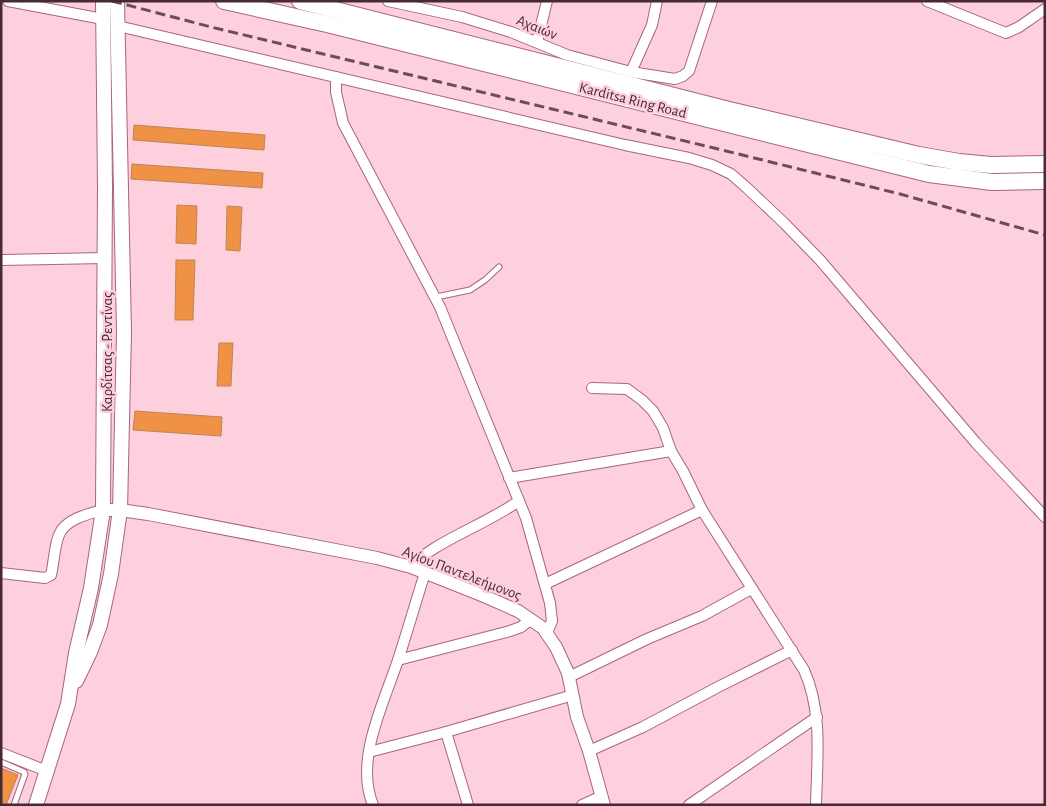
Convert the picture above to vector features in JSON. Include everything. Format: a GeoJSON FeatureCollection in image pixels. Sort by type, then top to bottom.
{"type":"FeatureCollection","features":[{"type":"Feature","properties":{"kind":"main road","name":"Καρδίτσας - Ρεντίνας"},"geometry":{"type":"LineString","coordinates":[[36,805],[70,694],[76,653],[94,572],[103,510],[105,187],[103,1]]}},
{"type":"Feature","properties":{"kind":"main road","name":"Καρδίτσας - Ρεντίνας"},"geometry":{"type":"LineString","coordinates":[[70,694],[100,625],[112,568],[120,510],[124,332],[117,1]]}},
{"type":"Feature","properties":{"kind":"main road","name":"Karditsa Ring Road"},"geometry":{"type":"LineString","coordinates":[[224,1],[327,24],[920,172],[992,182],[1045,181]]}},
{"type":"Feature","properties":{"kind":"main road","name":"Karditsa Ring Road"},"geometry":{"type":"LineString","coordinates":[[300,1],[728,110],[919,156],[991,165],[1045,164]]}},
{"type":"Feature","properties":{"kind":"main road"},"geometry":{"type":"LineString","coordinates":[[105,187],[122,186]]}},
{"type":"Feature","properties":{"kind":"street"},"geometry":{"type":"LineString","coordinates":[[8,1],[103,19]]}},
{"type":"Feature","properties":{"kind":"street","name":"Αχαιών"},"geometry":{"type":"LineString","coordinates":[[388,1],[462,17],[512,32],[567,55],[632,72],[675,80],[689,71],[712,1]]}},
{"type":"Feature","properties":{"kind":"street"},"geometry":{"type":"LineString","coordinates":[[536,42],[548,1]]}},
{"type":"Feature","properties":{"kind":"street"},"geometry":{"type":"LineString","coordinates":[[632,72],[652,25],[657,1]]}},
{"type":"Feature","properties":{"kind":"street"},"geometry":{"type":"LineString","coordinates":[[926,1],[1006,33],[1019,27],[1045,9]]}},
{"type":"Feature","properties":{"kind":"street"},"geometry":{"type":"LineString","coordinates":[[118,26],[689,158],[712,164],[731,174],[767,205],[820,260],[976,443],[1045,517]]}},
{"type":"Feature","properties":{"kind":"street"},"geometry":{"type":"LineString","coordinates":[[336,77],[336,92],[343,123],[436,297],[526,518],[552,615],[551,625],[546,633]]}},
{"type":"Feature","properties":{"kind":"street"},"geometry":{"type":"LineString","coordinates":[[1,260],[104,258]]}},
{"type":"Feature","properties":{"kind":"street"},"geometry":{"type":"LineString","coordinates":[[592,388],[627,390],[642,400],[658,419],[666,434],[671,451],[702,510],[751,589],[792,650],[809,681],[817,717],[816,805]]}},
{"type":"Feature","properties":{"kind":"street"},"geometry":{"type":"LineString","coordinates":[[509,478],[671,451]]}},
{"type":"Feature","properties":{"kind":"street"},"geometry":{"type":"LineString","coordinates":[[410,567],[432,549],[502,513],[519,502]]}},
{"type":"Feature","properties":{"kind":"street"},"geometry":{"type":"LineString","coordinates":[[1,573],[49,577],[51,575],[58,536],[64,528],[81,516],[103,510]]}},
{"type":"Feature","properties":{"kind":"street","name":"Αγίου Παντελεήμονος"},"geometry":{"type":"LineString","coordinates":[[103,510],[120,510],[345,551],[410,567],[511,608],[531,619],[546,633],[560,654],[569,677],[577,718],[589,750],[603,801]]}},
{"type":"Feature","properties":{"kind":"street"},"geometry":{"type":"LineString","coordinates":[[545,584],[702,510]]}},
{"type":"Feature","properties":{"kind":"street"},"geometry":{"type":"LineString","coordinates":[[372,805],[367,784],[367,762],[381,708],[425,573]]}},
{"type":"Feature","properties":{"kind":"street"},"geometry":{"type":"LineString","coordinates":[[569,677],[659,634],[702,616],[751,589]]}},
{"type":"Feature","properties":{"kind":"street"},"geometry":{"type":"LineString","coordinates":[[398,660],[510,631],[521,627],[531,619]]}},
{"type":"Feature","properties":{"kind":"street"},"geometry":{"type":"LineString","coordinates":[[589,750],[643,727],[792,650]]}},
{"type":"Feature","properties":{"kind":"street"},"geometry":{"type":"LineString","coordinates":[[370,752],[573,695]]}},
{"type":"Feature","properties":{"kind":"street"},"geometry":{"type":"LineString","coordinates":[[688,805],[817,717]]}},
{"type":"Feature","properties":{"kind":"street"},"geometry":{"type":"LineString","coordinates":[[446,732],[468,805]]}},
{"type":"Feature","properties":{"kind":"street"},"geometry":{"type":"LineString","coordinates":[[1,753],[47,771]]}},
{"type":"Feature","properties":{"kind":"street"},"geometry":{"type":"LineString","coordinates":[[582,805],[603,801]]}},
{"type":"Feature","properties":{"kind":"lane"},"geometry":{"type":"LineString","coordinates":[[436,297],[470,290],[499,267]]}},
{"type":"Feature","properties":{"kind":"lane"},"geometry":{"type":"LineString","coordinates":[[1,762],[25,774],[14,805]]}},
{"type":"Feature","properties":{"kind":"building"},"geometry":{"type":"Polygon","coordinates":[[[134,125],[265,135],[264,150],[133,140],[134,125]]]}},
{"type":"Feature","properties":{"kind":"building"},"geometry":{"type":"Polygon","coordinates":[[[132,164],[263,173],[262,188],[131,179],[132,164]]]}},
{"type":"Feature","properties":{"kind":"building"},"geometry":{"type":"Polygon","coordinates":[[[177,205],[197,206],[196,244],[176,243],[177,205]]]}},
{"type":"Feature","properties":{"kind":"building"},"geometry":{"type":"Polygon","coordinates":[[[227,206],[242,207],[240,251],[226,250],[227,206]]]}},
{"type":"Feature","properties":{"kind":"building"},"geometry":{"type":"Polygon","coordinates":[[[176,260],[195,260],[193,320],[175,320],[176,260]]]}},
{"type":"Feature","properties":{"kind":"building"},"geometry":{"type":"Polygon","coordinates":[[[219,343],[233,343],[231,386],[217,386],[219,343]]]}},
{"type":"Feature","properties":{"kind":"building"},"geometry":{"type":"Polygon","coordinates":[[[135,411],[222,417],[221,436],[133,430],[135,411]]]}},
{"type":"Feature","properties":{"kind":"building"},"geometry":{"type":"Polygon","coordinates":[[[1,768],[18,775],[6,805],[1,805],[1,768]]]}},
{"type":"Feature","properties":{"kind":"railway"},"geometry":{"type":"LineString","coordinates":[[112,1],[211,27],[900,194],[1045,235]]}}]}
